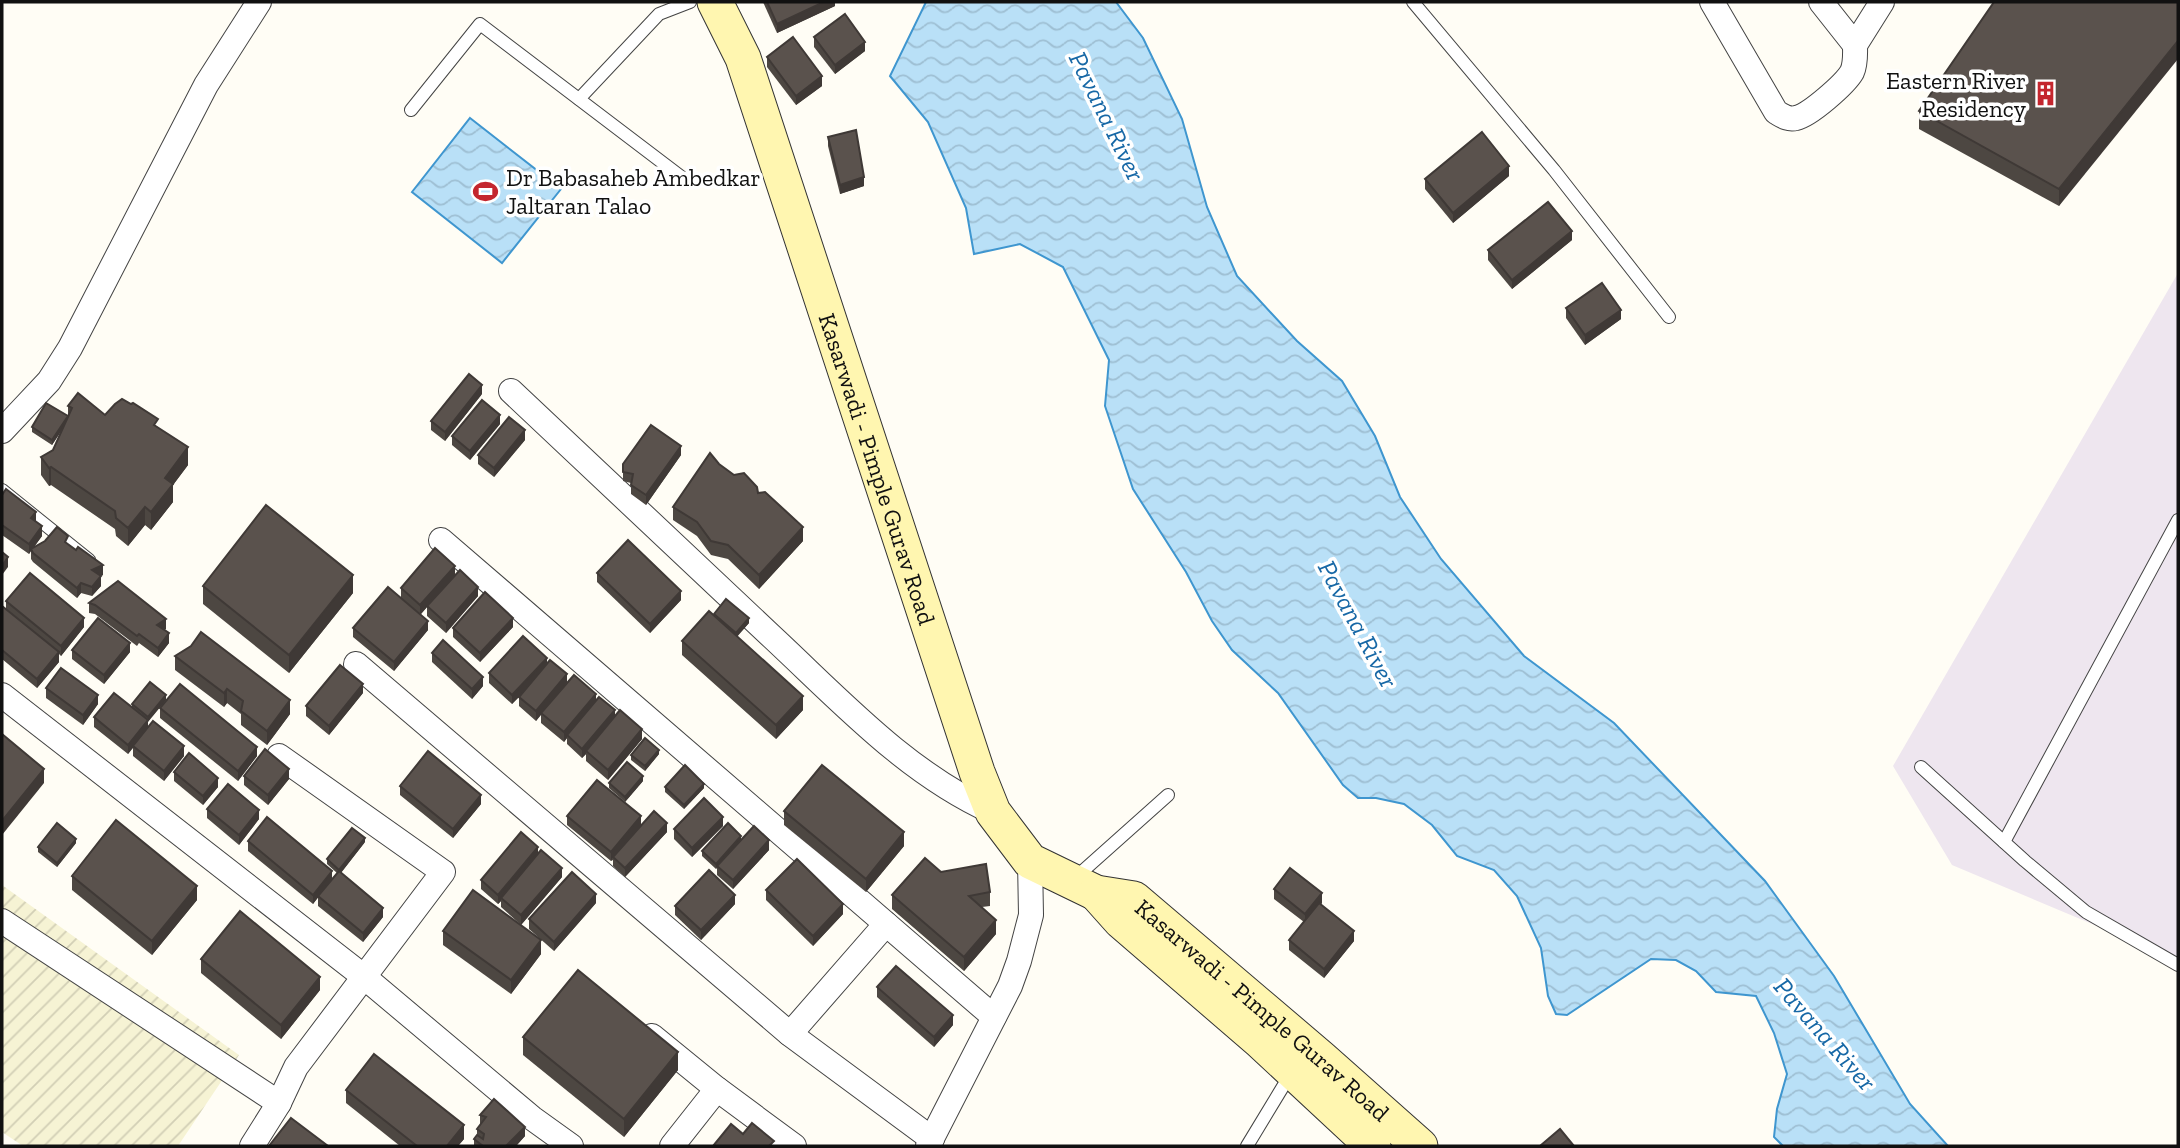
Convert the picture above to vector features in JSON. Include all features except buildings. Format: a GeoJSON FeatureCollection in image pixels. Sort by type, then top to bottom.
{"type":"FeatureCollection","features":[{"type":"Feature","properties":{"kind":"street"},"geometry":{"type":"LineString","coordinates":[[2,431],[49,381],[70,348],[206,85],[259,2]]}},
{"type":"Feature","properties":{"kind":"street","name":"Kasarwadi - Pimple Gurav Road"},"geometry":{"type":"LineString","coordinates":[[715,2],[743,58],[977,772],[993,812],[1030,861],[1084,887],[1134,899],[1420,1146]]}},
{"type":"Feature","properties":{"kind":"street"},"geometry":{"type":"LineString","coordinates":[[1712,2],[1776,112],[1786,118],[1798,118],[1814,108],[1851,75],[1855,64],[1855,44],[1882,2]]}},
{"type":"Feature","properties":{"kind":"street"},"geometry":{"type":"LineString","coordinates":[[1821,2],[1855,44]]}},
{"type":"Feature","properties":{"kind":"street"},"geometry":{"type":"LineString","coordinates":[[511,391],[846,706],[936,782],[993,812]]}},
{"type":"Feature","properties":{"kind":"street"},"geometry":{"type":"LineString","coordinates":[[441,540],[994,1017]]}},
{"type":"Feature","properties":{"kind":"street"},"geometry":{"type":"LineString","coordinates":[[356,664],[790,1034],[930,1143],[994,1017],[1019,961],[1031,915],[1030,861]]}},
{"type":"Feature","properties":{"kind":"street"},"geometry":{"type":"LineString","coordinates":[[2,695],[363,976],[532,1118],[571,1146]]}},
{"type":"Feature","properties":{"kind":"street"},"geometry":{"type":"LineString","coordinates":[[252,1146],[279,1103],[296,1067],[443,872],[279,757]]}},
{"type":"Feature","properties":{"kind":"street","name":"Kasarwadi - Pimple Gurav Road"},"geometry":{"type":"LineString","coordinates":[[1084,887],[1259,1040],[1373,1146]]}},
{"type":"Feature","properties":{"kind":"street"},"geometry":{"type":"LineString","coordinates":[[2,921],[279,1103]]}},
{"type":"Feature","properties":{"kind":"street"},"geometry":{"type":"LineString","coordinates":[[790,1034],[886,924]]}},
{"type":"Feature","properties":{"kind":"street"},"geometry":{"type":"LineString","coordinates":[[635,1022],[717,1089],[794,1146]]}},
{"type":"Feature","properties":{"kind":"street"},"geometry":{"type":"LineString","coordinates":[[672,1146],[717,1089]]}},
{"type":"Feature","properties":{"kind":"lane"},"geometry":{"type":"LineString","coordinates":[[579,99],[659,14],[690,2]]}},
{"type":"Feature","properties":{"kind":"lane"},"geometry":{"type":"LineString","coordinates":[[1413,2],[1554,170],[1669,317]]}},
{"type":"Feature","properties":{"kind":"lane"},"geometry":{"type":"LineString","coordinates":[[411,110],[480,24],[684,179]]}},
{"type":"Feature","properties":{"kind":"lane"},"geometry":{"type":"LineString","coordinates":[[2,490],[96,566]]}},
{"type":"Feature","properties":{"kind":"lane"},"geometry":{"type":"LineString","coordinates":[[2004,842],[2178,520]]}},
{"type":"Feature","properties":{"kind":"lane"},"geometry":{"type":"LineString","coordinates":[[1921,767],[2086,912],[2178,965]]}},
{"type":"Feature","properties":{"kind":"lane"},"geometry":{"type":"LineString","coordinates":[[1084,887],[1168,795]]}},
{"type":"Feature","properties":{"kind":"lane"},"geometry":{"type":"LineString","coordinates":[[1247,1146],[1292,1071]]}},
{"type":"Feature","properties":{"kind":"shaded area"},"geometry":{"type":"Polygon","coordinates":[[[2178,273],[2178,960],[1952,865],[1893,766],[2178,273]]]}},
{"type":"Feature","properties":{"kind":"shaded area"},"geometry":{"type":"Polygon","coordinates":[[[2,885],[239,1055],[178,1146],[23,1146],[2,1132],[2,885]]]}},
{"type":"Feature","properties":{"kind":"water","name":"Pavana River"},"geometry":{"type":"Polygon","coordinates":[[[926,2],[1116,2],[1143,38],[1182,119],[1207,207],[1237,276],[1297,341],[1342,381],[1375,436],[1400,497],[1441,559],[1524,656],[1614,723],[1765,881],[1834,976],[1910,1104],[1948,1146],[1783,1146],[1774,1137],[1777,1109],[1787,1074],[1774,1033],[1756,996],[1716,992],[1696,971],[1676,960],[1651,959],[1567,1015],[1556,1014],[1548,996],[1541,948],[1517,896],[1494,870],[1457,856],[1432,825],[1404,804],[1376,798],[1358,798],[1343,785],[1278,693],[1232,650],[1133,489],[1105,406],[1109,360],[1063,267],[1020,244],[974,254],[966,208],[928,122],[890,76],[926,2]]]}},
{"type":"Feature","properties":{"kind":"water","name":"Dr Babasaheb Ambedkar Jaltaran Talao"},"geometry":{"type":"Polygon","coordinates":[[[470,118],[561,189],[502,263],[412,192],[470,118]]]}},
{"type":"Feature","properties":{"kind":"place","name":"Eastern River Residency"},"geometry":{"type":"Point","coordinates":[2046,94]}},
{"type":"Feature","properties":{"kind":"place","name":"Dr Babasaheb Ambedkar Jaltaran Talao"},"geometry":{"type":"Point","coordinates":[486,191]}}]}
